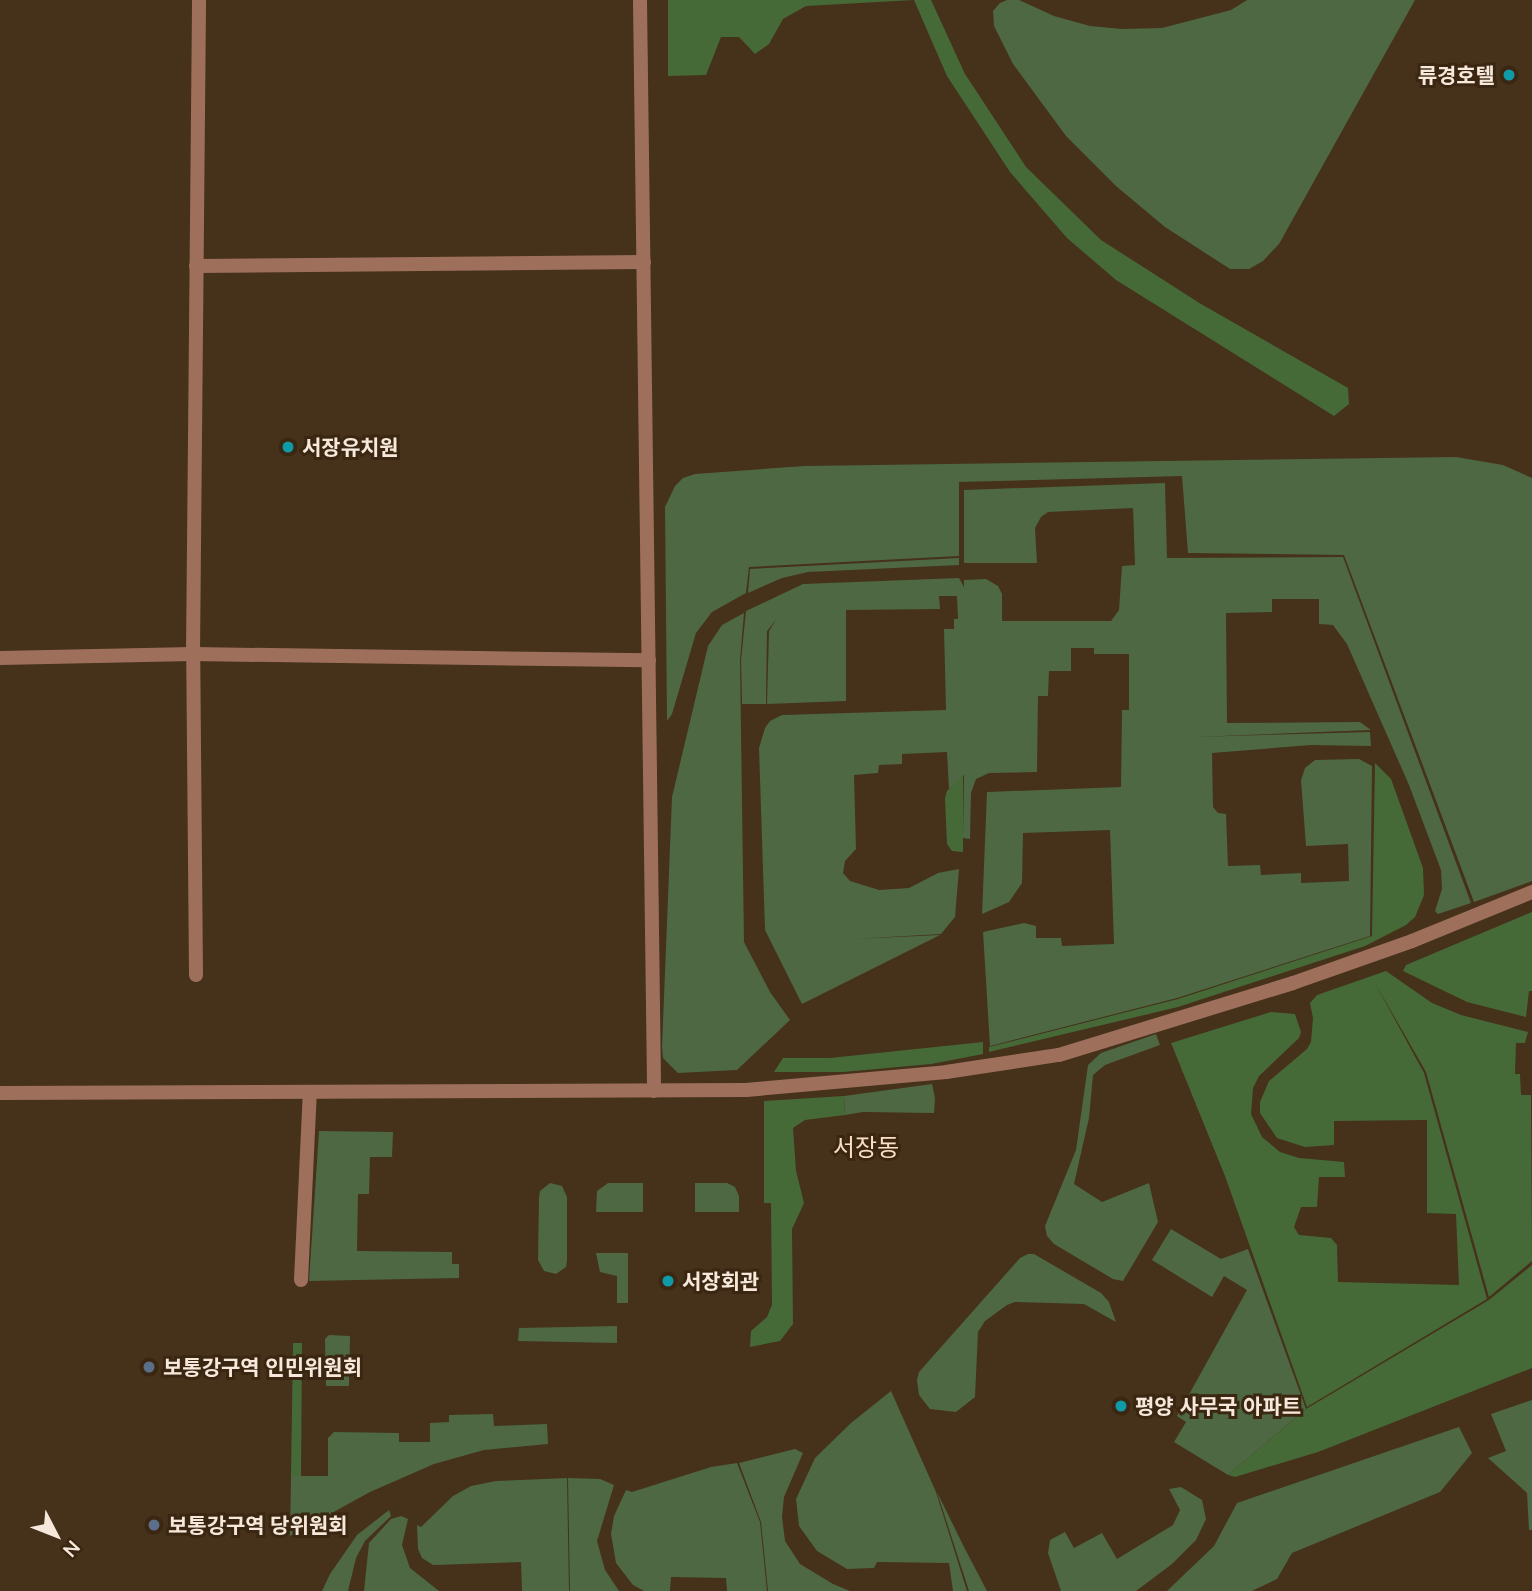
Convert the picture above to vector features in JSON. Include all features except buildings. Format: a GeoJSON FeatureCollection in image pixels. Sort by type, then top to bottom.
{"type":"FeatureCollection","features":[{"type":"Feature","properties":{"kind":"street"},"geometry":{"type":"LineString","coordinates":[[196,975],[193,654],[198,0]]}},
{"type":"Feature","properties":{"kind":"street"},"geometry":{"type":"LineString","coordinates":[[640,0],[654,1091]]}},
{"type":"Feature","properties":{"kind":"street"},"geometry":{"type":"LineString","coordinates":[[196,266],[644,262]]}},
{"type":"Feature","properties":{"kind":"street"},"geometry":{"type":"LineString","coordinates":[[0,658],[193,654],[649,660]]}},
{"type":"Feature","properties":{"kind":"street"},"geometry":{"type":"LineString","coordinates":[[0,1093],[654,1091],[773,1088],[946,1072],[1059,1055],[1293,983],[1412,941],[1532,892]]}},
{"type":"Feature","properties":{"kind":"street"},"geometry":{"type":"LineString","coordinates":[[301,1280],[310,1092]]}},
{"type":"Feature","properties":{"kind":"green space"},"geometry":{"type":"Polygon","coordinates":[[[668,0],[914,0],[806,6],[783,19],[769,44],[755,54],[739,37],[721,37],[706,75],[668,76],[668,0]]]}},
{"type":"Feature","properties":{"kind":"green space"},"geometry":{"type":"Polygon","coordinates":[[[914,0],[931,0],[965,74],[1026,167],[1101,240],[1201,304],[1348,388],[1349,404],[1334,416],[1116,280],[1067,238],[1010,172],[947,76],[914,0]]]}},
{"type":"Feature","properties":{"kind":"green space"},"geometry":{"type":"Polygon","coordinates":[[[1007,0],[1019,0],[1054,16],[1090,26],[1122,29],[1162,28],[1231,10],[1247,0],[1415,0],[1279,244],[1263,261],[1249,269],[1230,269],[1165,227],[1116,186],[1066,136],[1013,64],[994,26],[993,11],[1007,0]]]}},
{"type":"Feature","properties":{"kind":"green space"},"geometry":{"type":"Polygon","coordinates":[[[1456,457],[1503,465],[1532,478],[1532,881],[1474,902],[1344,555],[1188,553],[1182,476],[959,482],[959,556],[749,567],[746,593],[712,612],[696,633],[672,714],[667,721],[665,507],[675,486],[683,478],[695,474],[804,466],[1456,457]]]}},
{"type":"Feature","properties":{"kind":"green space"},"geometry":{"type":"Polygon","coordinates":[[[1165,483],[1167,558],[1343,557],[1471,903],[1438,914],[1435,911],[1442,889],[1441,870],[1409,785],[1347,644],[1333,625],[1319,624],[1319,599],[1272,599],[1272,612],[1226,613],[1227,723],[1360,722],[1371,730],[1194,737],[1370,732],[1371,746],[1311,745],[1212,753],[1213,807],[1218,813],[1226,814],[1228,866],[1260,865],[1261,875],[1301,873],[1301,883],[1349,881],[1348,844],[1306,846],[1301,780],[1305,768],[1315,760],[1359,759],[1372,766],[1370,936],[1177,998],[990,1046],[983,932],[1024,923],[1036,926],[1036,938],[1061,938],[1062,946],[1114,944],[1110,830],[1023,833],[1022,883],[1009,902],[982,914],[987,792],[1121,787],[1122,710],[1129,710],[1129,654],[1094,654],[1094,648],[1071,648],[1071,671],[1049,671],[1048,696],[1038,696],[1037,772],[989,773],[976,779],[971,793],[970,839],[963,838],[964,775],[949,789],[947,752],[902,754],[902,764],[879,765],[878,773],[854,775],[856,849],[845,861],[843,873],[850,881],[879,890],[909,888],[938,873],[959,869],[955,917],[941,934],[853,939],[940,935],[802,1004],[765,930],[759,748],[765,728],[770,721],[782,715],[946,710],[944,629],[954,629],[954,619],[958,619],[957,596],[939,596],[940,609],[846,610],[846,701],[767,704],[769,631],[776,620],[767,631],[766,704],[742,704],[741,660],[746,611],[803,584],[959,578],[964,587],[964,580],[986,579],[998,586],[1002,594],[1002,621],[1111,621],[1119,610],[1122,566],[1135,565],[1133,508],[1048,512],[1041,517],[1035,528],[1037,563],[964,563],[964,490],[1165,483]]]}},
{"type":"Feature","properties":{"kind":"green space"},"geometry":{"type":"Polygon","coordinates":[[[959,558],[959,565],[808,572],[782,578],[748,593],[750,569],[959,558]]]}},
{"type":"Feature","properties":{"kind":"green space"},"geometry":{"type":"Polygon","coordinates":[[[744,613],[740,660],[744,942],[770,992],[790,1020],[737,1070],[678,1073],[663,1058],[662,1047],[672,797],[708,646],[722,625],[744,613]]]}},
{"type":"Feature","properties":{"kind":"green space"},"geometry":{"type":"Polygon","coordinates":[[[1375,763],[1391,779],[1423,868],[1424,895],[1415,917],[1406,925],[1365,946],[1178,1007],[989,1052],[989,1047],[1178,999],[1372,936],[1375,763]]]}},
{"type":"Feature","properties":{"kind":"green space"},"geometry":{"type":"Polygon","coordinates":[[[963,775],[963,852],[952,851],[947,844],[945,798],[947,791],[963,775]]]}},
{"type":"Feature","properties":{"kind":"green space"},"geometry":{"type":"Polygon","coordinates":[[[1532,912],[1532,991],[1529,991],[1526,1017],[1467,1002],[1403,971],[1406,965],[1532,912]]]}},
{"type":"Feature","properties":{"kind":"green space"},"geometry":{"type":"Polygon","coordinates":[[[1386,971],[1432,1003],[1461,1015],[1528,1032],[1525,1043],[1516,1043],[1515,1074],[1520,1074],[1521,1095],[1531,1095],[1532,1261],[1489,1297],[1426,1072],[1375,983],[1424,1073],[1487,1299],[1307,1407],[1225,1176],[1171,1043],[1271,1012],[1295,1014],[1301,1032],[1299,1038],[1259,1076],[1253,1088],[1251,1114],[1262,1137],[1280,1152],[1299,1158],[1344,1162],[1345,1177],[1319,1177],[1317,1207],[1301,1207],[1294,1227],[1299,1235],[1331,1238],[1337,1245],[1338,1282],[1459,1285],[1456,1214],[1427,1213],[1427,1120],[1334,1121],[1334,1145],[1305,1147],[1277,1138],[1260,1113],[1260,1102],[1269,1081],[1307,1049],[1311,1042],[1313,1018],[1310,1003],[1317,995],[1386,971]]]}},
{"type":"Feature","properties":{"kind":"green space"},"geometry":{"type":"Polygon","coordinates":[[[1156,1034],[1160,1045],[1105,1065],[1093,1075],[1089,1118],[1074,1184],[1102,1202],[1149,1183],[1158,1222],[1123,1281],[1113,1279],[1054,1244],[1047,1236],[1045,1226],[1076,1150],[1088,1065],[1101,1053],[1156,1034]]]}},
{"type":"Feature","properties":{"kind":"green space"},"geometry":{"type":"Polygon","coordinates":[[[983,1042],[983,1054],[931,1064],[843,1072],[774,1072],[783,1058],[830,1058],[983,1042]]]}},
{"type":"Feature","properties":{"kind":"green space"},"geometry":{"type":"Polygon","coordinates":[[[932,1084],[934,1113],[863,1112],[845,1115],[844,1096],[932,1084]]]}},
{"type":"Feature","properties":{"kind":"green space"},"geometry":{"type":"Polygon","coordinates":[[[844,1096],[845,1115],[805,1120],[793,1128],[796,1171],[804,1203],[792,1229],[793,1324],[780,1341],[750,1347],[751,1331],[767,1317],[772,1305],[771,1203],[764,1203],[764,1101],[844,1096]]]}},
{"type":"Feature","properties":{"kind":"green space"},"geometry":{"type":"Polygon","coordinates":[[[319,1131],[393,1132],[392,1157],[370,1157],[369,1194],[358,1194],[357,1251],[452,1252],[452,1264],[459,1264],[459,1278],[309,1281],[319,1131]]]}},
{"type":"Feature","properties":{"kind":"green space"},"geometry":{"type":"Polygon","coordinates":[[[550,1183],[562,1186],[567,1197],[566,1267],[556,1274],[544,1271],[538,1260],[539,1197],[540,1191],[550,1183]]]}},
{"type":"Feature","properties":{"kind":"green space"},"geometry":{"type":"Polygon","coordinates":[[[608,1183],[643,1183],[643,1212],[596,1212],[597,1191],[608,1183]]]}},
{"type":"Feature","properties":{"kind":"green space"},"geometry":{"type":"Polygon","coordinates":[[[695,1183],[727,1183],[735,1187],[739,1196],[739,1212],[695,1212],[695,1183]]]}},
{"type":"Feature","properties":{"kind":"green space"},"geometry":{"type":"Polygon","coordinates":[[[1171,1229],[1221,1259],[1248,1249],[1306,1409],[1228,1475],[1174,1442],[1186,1422],[1177,1416],[1247,1290],[1224,1276],[1212,1297],[1152,1260],[1171,1229]]]}},
{"type":"Feature","properties":{"kind":"green space"},"geometry":{"type":"Polygon","coordinates":[[[596,1253],[628,1253],[628,1303],[617,1303],[617,1276],[600,1272],[596,1253]]]}},
{"type":"Feature","properties":{"kind":"green space"},"geometry":{"type":"Polygon","coordinates":[[[1034,1254],[1101,1293],[1109,1302],[1116,1322],[1084,1304],[1015,1302],[1007,1305],[985,1321],[978,1332],[975,1397],[956,1412],[930,1409],[919,1395],[919,1372],[1020,1258],[1034,1254]]]}},
{"type":"Feature","properties":{"kind":"green space"},"geometry":{"type":"Polygon","coordinates":[[[1532,1265],[1532,1368],[1318,1452],[1235,1477],[1228,1475],[1306,1409],[1489,1300],[1532,1265]]]}},
{"type":"Feature","properties":{"kind":"green space"},"geometry":{"type":"Polygon","coordinates":[[[617,1326],[617,1343],[518,1341],[519,1328],[617,1326]]]}},
{"type":"Feature","properties":{"kind":"green space"},"geometry":{"type":"Polygon","coordinates":[[[329,1335],[350,1336],[349,1386],[326,1386],[325,1339],[329,1335]]]}},
{"type":"Feature","properties":{"kind":"green space"},"geometry":{"type":"Polygon","coordinates":[[[293,1343],[302,1343],[301,1476],[291,1476],[293,1343]]]}},
{"type":"Feature","properties":{"kind":"green space"},"geometry":{"type":"Polygon","coordinates":[[[891,1391],[936,1492],[967,1591],[953,1591],[949,1563],[877,1562],[874,1568],[847,1569],[817,1551],[799,1526],[796,1499],[815,1458],[851,1423],[891,1391]]]}},
{"type":"Feature","properties":{"kind":"green space"},"geometry":{"type":"Polygon","coordinates":[[[1532,1400],[1532,1530],[1529,1530],[1527,1493],[1488,1458],[1506,1451],[1491,1414],[1532,1400]]]}},
{"type":"Feature","properties":{"kind":"green space"},"geometry":{"type":"Polygon","coordinates":[[[493,1414],[494,1426],[547,1424],[548,1444],[484,1450],[434,1464],[370,1492],[290,1536],[291,1476],[328,1476],[328,1438],[334,1432],[399,1433],[399,1442],[430,1442],[430,1423],[449,1422],[449,1415],[493,1414]]]}},
{"type":"Feature","properties":{"kind":"green space"},"geometry":{"type":"Polygon","coordinates":[[[1459,1427],[1472,1453],[1440,1492],[1292,1553],[1277,1579],[1252,1591],[1167,1591],[1214,1546],[1237,1503],[1459,1427]]]}},
{"type":"Feature","properties":{"kind":"green space"},"geometry":{"type":"Polygon","coordinates":[[[795,1449],[803,1453],[784,1497],[782,1517],[785,1541],[800,1564],[850,1591],[768,1591],[761,1522],[739,1463],[795,1449]]]}},
{"type":"Feature","properties":{"kind":"green space"},"geometry":{"type":"Polygon","coordinates":[[[737,1463],[760,1522],[767,1591],[727,1591],[726,1578],[671,1577],[670,1591],[644,1591],[633,1585],[616,1563],[611,1534],[614,1516],[626,1490],[632,1492],[711,1467],[737,1463]]]}},
{"type":"Feature","properties":{"kind":"green space"},"geometry":{"type":"Polygon","coordinates":[[[567,1478],[569,1591],[522,1591],[521,1562],[433,1565],[422,1558],[418,1549],[417,1525],[421,1527],[453,1496],[471,1486],[496,1481],[567,1478]]]}},
{"type":"Feature","properties":{"kind":"green space"},"geometry":{"type":"Polygon","coordinates":[[[568,1478],[600,1479],[614,1485],[597,1541],[605,1570],[619,1591],[570,1591],[568,1478]]]}},
{"type":"Feature","properties":{"kind":"green space"},"geometry":{"type":"Polygon","coordinates":[[[1181,1487],[1202,1500],[1206,1519],[1196,1540],[1172,1564],[1136,1591],[1061,1591],[1048,1553],[1050,1540],[1065,1532],[1074,1548],[1102,1533],[1117,1559],[1173,1525],[1180,1510],[1169,1489],[1181,1487]]]}},
{"type":"Feature","properties":{"kind":"green space"},"geometry":{"type":"Polygon","coordinates":[[[937,1492],[964,1547],[987,1591],[969,1591],[937,1492]]]}},
{"type":"Feature","properties":{"kind":"green space"},"geometry":{"type":"Polygon","coordinates":[[[389,1510],[391,1516],[365,1541],[356,1558],[348,1591],[322,1591],[330,1574],[357,1535],[389,1510]]]}},
{"type":"Feature","properties":{"kind":"green space"},"geometry":{"type":"Polygon","coordinates":[[[401,1516],[408,1519],[402,1545],[410,1568],[439,1591],[364,1591],[369,1543],[391,1519],[401,1516]]]}},
{"type":"Feature","properties":{"kind":"place","name":"류경호텔"},"geometry":{"type":"Point","coordinates":[1509,75]}},
{"type":"Feature","properties":{"kind":"place","name":"서장유치원"},"geometry":{"type":"Point","coordinates":[288,447]}},
{"type":"Feature","properties":{"kind":"place","name":"서장회관"},"geometry":{"type":"Point","coordinates":[668,1281]}},
{"type":"Feature","properties":{"kind":"place","name":"보통강구역 인민위원회"},"geometry":{"type":"Point","coordinates":[149,1367]}},
{"type":"Feature","properties":{"kind":"place","name":"평양 사무국 아파트"},"geometry":{"type":"Point","coordinates":[1121,1406]}},
{"type":"Feature","properties":{"kind":"place","name":"보통강구역 당위원회"},"geometry":{"type":"Point","coordinates":[154,1525]}},
{"type":"Feature","properties":{"kind":"district","name":"서장동"},"geometry":{"type":"Point","coordinates":[866,1148]}}]}
